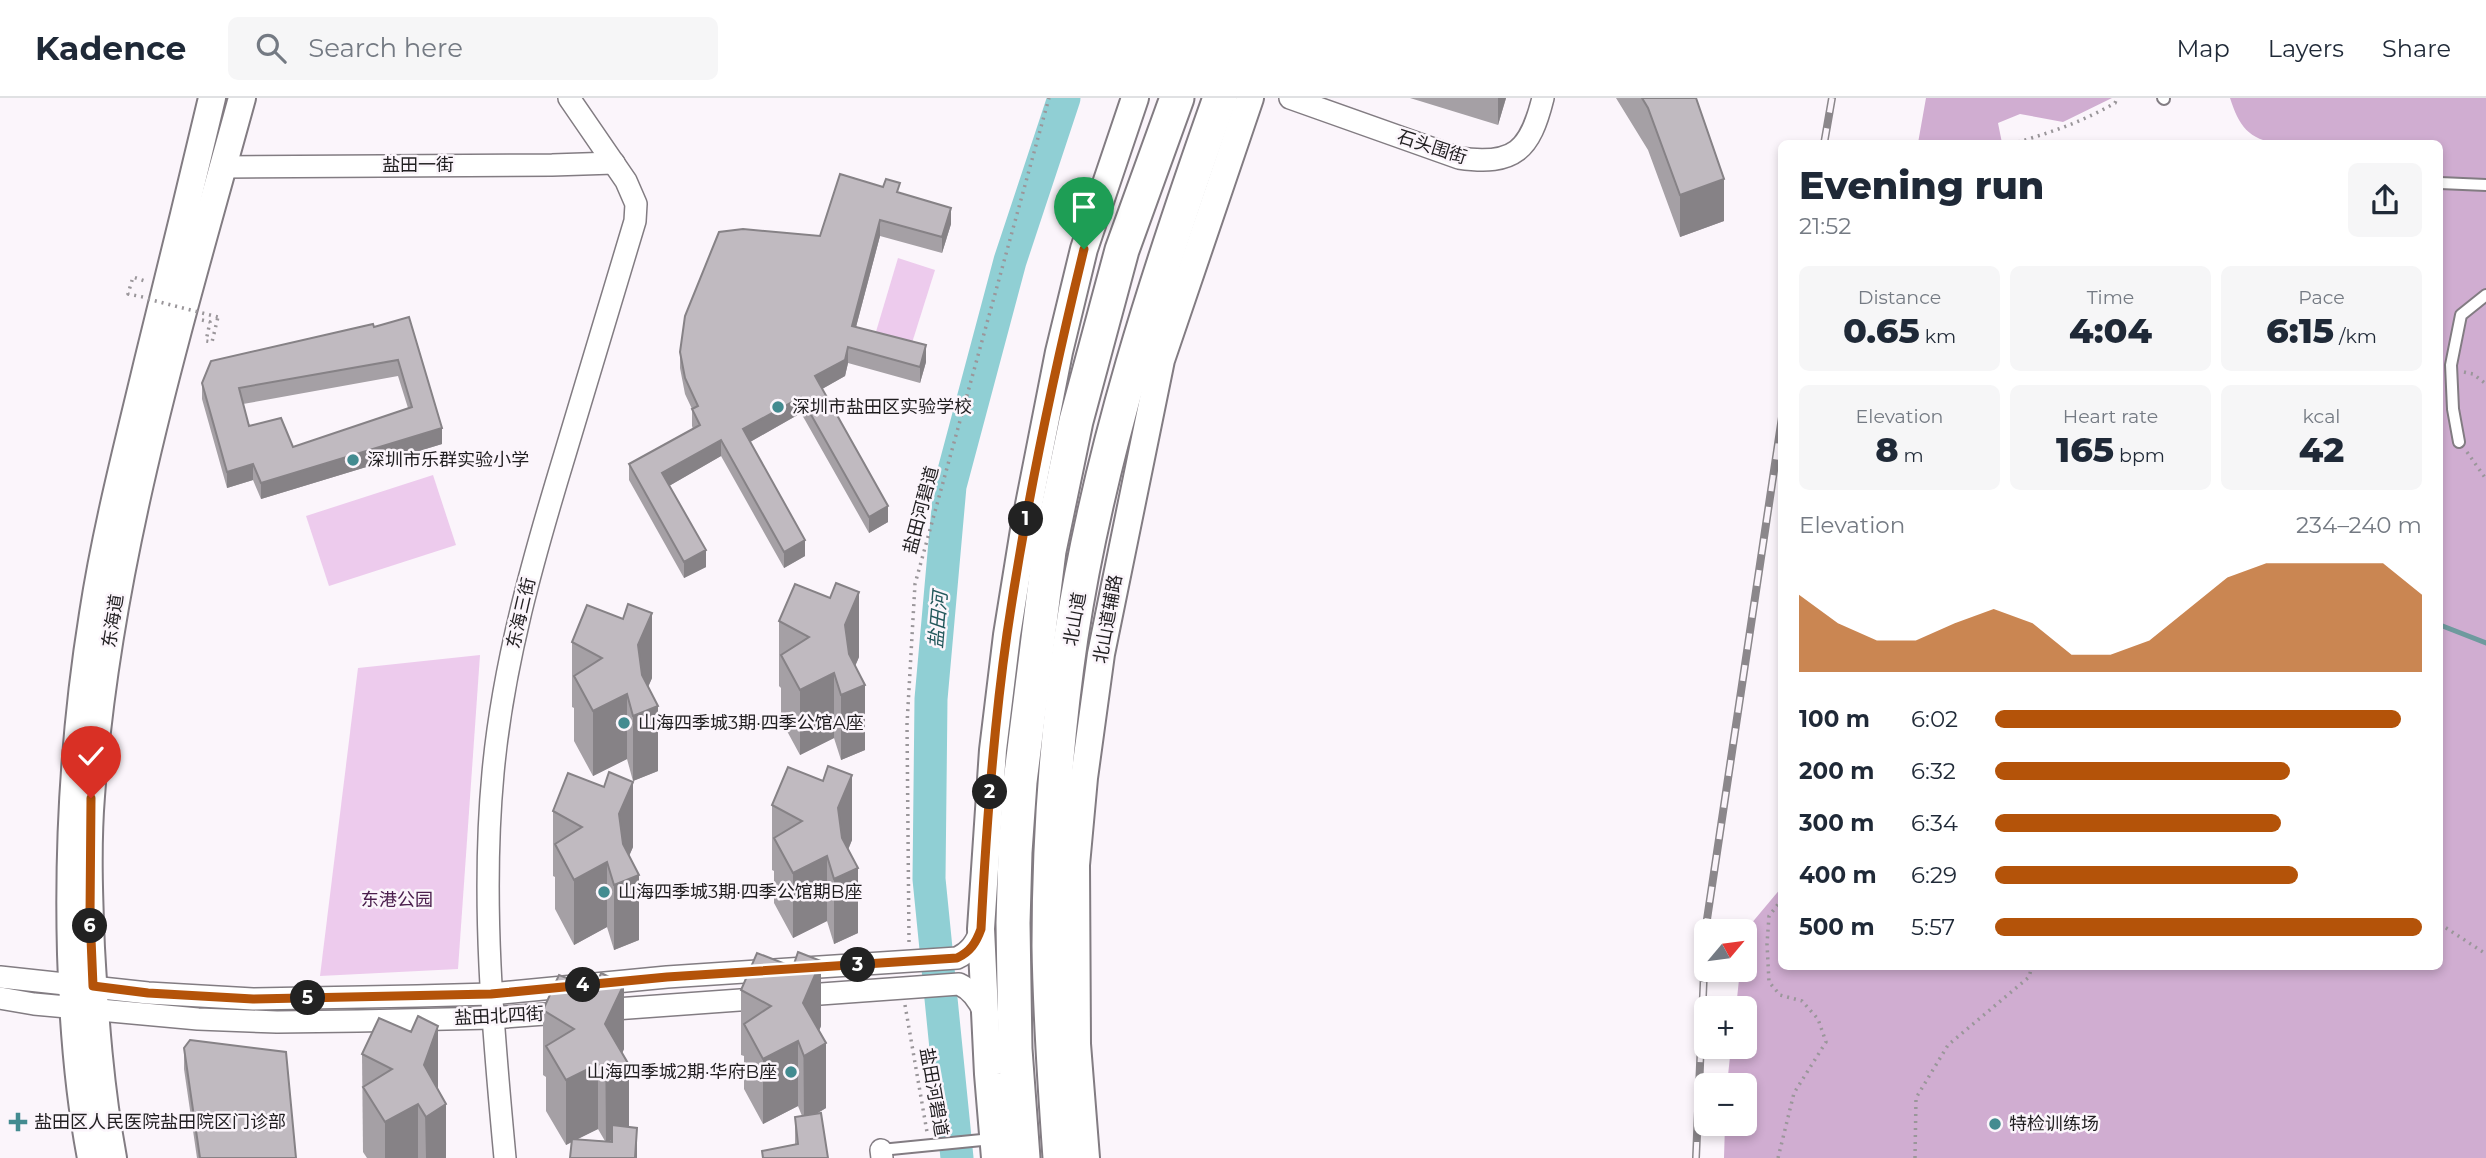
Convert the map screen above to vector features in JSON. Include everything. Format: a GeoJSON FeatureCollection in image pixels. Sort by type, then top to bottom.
{"type":"FeatureCollection","features":[{"type":"Feature","properties":{"kind":"main road"},"geometry":{"type":"LineString","coordinates":[[1149,178],[1158,98]]}},
{"type":"Feature","properties":{"kind":"main road","name":"北山道"},"geometry":{"type":"LineString","coordinates":[[1023,1158],[1015,1049],[1013,923],[1020,782],[1035,647],[1049,551],[1076,421],[1122,250],[1177,98]]}},
{"type":"Feature","properties":{"kind":"main road","name":"北山道"},"geometry":{"type":"LineString","coordinates":[[1060,1158],[1049,946],[1058,745],[1071,637],[1111,441],[1149,357],[1166,256],[1220,98]]}},
{"type":"Feature","properties":{"kind":"street","name":"东海道"},"geometry":{"type":"LineString","coordinates":[[113,1158],[96,1036],[83,997],[70,900],[73,798],[84,674],[117,490],[212,98]]}},
{"type":"Feature","properties":{"kind":"street","name":"东海道"},"geometry":{"type":"LineString","coordinates":[[91,1158],[81,1108],[83,997],[91,798],[109,644],[144,465],[242,98]]}},
{"type":"Feature","properties":{"kind":"street"},"geometry":{"type":"LineString","coordinates":[[569,98],[614,163]]}},
{"type":"Feature","properties":{"kind":"street"},"geometry":{"type":"LineString","coordinates":[[988,1145],[981,929],[993,750],[1007,635],[1056,364],[1084,249],[1135,98]]}},
{"type":"Feature","properties":{"kind":"street","name":"北山道辅路"},"geometry":{"type":"LineString","coordinates":[[1086,1158],[1077,1044],[1076,865],[1084,778],[1101,654],[1149,357],[1251,98]]}},
{"type":"Feature","properties":{"kind":"street","name":"石头围街"},"geometry":{"type":"LineString","coordinates":[[1290,98],[1460,158],[1484,162],[1506,156],[1525,145],[1536,127],[1543,98]]}},
{"type":"Feature","properties":{"kind":"street","name":"盐田一街"},"geometry":{"type":"LineString","coordinates":[[223,167],[614,163]]}},
{"type":"Feature","properties":{"kind":"street","name":"东海三街"},"geometry":{"type":"LineString","coordinates":[[505,1158],[491,1018],[489,821],[493,772],[505,680],[539,539],[635,221],[636,204],[614,163]]}},
{"type":"Feature","properties":{"kind":"street","name":"盐田北四街"},"geometry":{"type":"LineString","coordinates":[[0,998],[148,993],[253,999],[491,994],[905,953],[957,958],[971,949],[981,929]]}},
{"type":"Feature","properties":{"kind":"street"},"geometry":{"type":"LineString","coordinates":[[1049,946],[1076,966]]}},
{"type":"Feature","properties":{"kind":"street","name":"盐田北四街"},"geometry":{"type":"LineString","coordinates":[[0,977],[83,997],[198,1019],[277,1022],[491,1018],[959,984],[974,995],[984,1013]]}},
{"type":"Feature","properties":{"kind":"lane"},"geometry":{"type":"LineString","coordinates":[[2443,183],[2486,185]]}},
{"type":"Feature","properties":{"kind":"lane"},"geometry":{"type":"LineString","coordinates":[[2459,442],[2453,409],[2451,365],[2461,315],[2486,295]]}},
{"type":"Feature","properties":{"kind":"lane"},"geometry":{"type":"LineString","coordinates":[[882,1154],[933,1144],[988,1145]]}},
{"type":"Feature","properties":{"kind":"path","name":"盐田河碧道"},"geometry":{"type":"LineString","coordinates":[[905,953],[906,724],[915,584],[1049,98]]}},
{"type":"Feature","properties":{"kind":"path"},"geometry":{"type":"LineString","coordinates":[[2027,140],[2050,134],[2101,111],[2115,103],[2116,98]]}},
{"type":"Feature","properties":{"kind":"path"},"geometry":{"type":"LineString","coordinates":[[133,277],[128,294],[218,317],[212,342],[206,341],[210,321]]}},
{"type":"Feature","properties":{"kind":"path"},"geometry":{"type":"LineString","coordinates":[[2451,365],[2462,372],[2473,374],[2486,384]]}},
{"type":"Feature","properties":{"kind":"path"},"geometry":{"type":"LineString","coordinates":[[2459,442],[2486,479]]}},
{"type":"Feature","properties":{"kind":"path"},"geometry":{"type":"LineString","coordinates":[[1778,905],[1769,916],[1769,982],[1780,995],[1802,1001],[1818,1019],[1826,1042],[1794,1093],[1778,1158]]}},
{"type":"Feature","properties":{"kind":"path"},"geometry":{"type":"LineString","coordinates":[[2443,926],[2486,954]]}},
{"type":"Feature","properties":{"kind":"path"},"geometry":{"type":"LineString","coordinates":[[1915,1158],[1916,1098],[1948,1045],[2029,976],[2031,970]]}},
{"type":"Feature","properties":{"kind":"path","name":"盐田河碧道"},"geometry":{"type":"LineString","coordinates":[[902,989],[933,1144]]}},
{"type":"Feature","properties":{"kind":"green space"},"geometry":{"type":"Polygon","coordinates":[[[898,258],[935,270],[911,346],[875,335],[898,258]]]}},
{"type":"Feature","properties":{"kind":"green space"},"geometry":{"type":"Polygon","coordinates":[[[433,475],[456,545],[329,586],[306,516],[433,475]]]}},
{"type":"Feature","properties":{"kind":"green space","name":"东港公园"},"geometry":{"type":"Polygon","coordinates":[[[480,655],[458,969],[320,976],[358,668],[480,655]]]}},
{"type":"Feature","properties":{"kind":"shaded area"},"geometry":{"type":"Polygon","coordinates":[[[1926,98],[2112,98],[2063,122],[2020,114],[1998,123],[2001,140],[1919,140],[1926,98]]]}},
{"type":"Feature","properties":{"kind":"shaded area"},"geometry":{"type":"Polygon","coordinates":[[[2230,98],[2486,98],[2486,1158],[1724,1158],[1725,1136],[1757,1136],[1757,1073],[1728,1073],[1730,1059],[1757,1059],[1757,996],[1737,996],[1739,982],[1757,982],[1755,919],[1778,892],[1778,970],[2443,970],[2443,140],[2263,140],[2252,135],[2241,124],[2230,98]]]}},
{"type":"Feature","properties":{"kind":"building"},"geometry":{"type":"Polygon","coordinates":[[[1642,98],[1696,98],[1724,179],[1680,195],[1642,98]]]}},
{"type":"Feature","properties":{"kind":"building"},"geometry":{"type":"Polygon","coordinates":[[[840,174],[883,187],[886,179],[900,183],[897,192],[951,208],[942,237],[880,220],[852,326],[926,345],[920,367],[848,347],[845,360],[815,376],[888,506],[869,517],[801,397],[743,429],[805,540],[784,552],[721,440],[662,473],[706,550],[684,562],[629,464],[700,425],[692,409],[698,406],[685,378],[680,352],[685,316],[719,232],[743,229],[820,236],[840,174]]]}},
{"type":"Feature","properties":{"kind":"building"},"geometry":{"type":"Polygon","coordinates":[[[409,317],[442,428],[261,483],[253,464],[227,472],[202,383],[211,361],[373,324],[374,327],[409,317]],[[398,360],[239,388],[249,426],[281,418],[293,447],[412,407],[398,360]]]}},
{"type":"Feature","properties":{"kind":"building"},"geometry":{"type":"Polygon","coordinates":[[[836,583],[859,592],[845,625],[849,654],[865,685],[841,695],[834,673],[800,690],[781,655],[809,637],[779,621],[795,584],[830,598],[836,583]]]}},
{"type":"Feature","properties":{"kind":"building"},"geometry":{"type":"Polygon","coordinates":[[[628,604],[652,613],[638,645],[642,675],[658,706],[633,716],[627,694],[593,711],[574,676],[602,658],[572,642],[587,605],[623,619],[628,604]]]}},
{"type":"Feature","properties":{"kind":"building"},"geometry":{"type":"Polygon","coordinates":[[[828,766],[852,775],[838,808],[842,838],[858,868],[834,879],[827,856],[793,873],[774,838],[802,821],[772,805],[788,767],[823,781],[828,766]]]}},
{"type":"Feature","properties":{"kind":"building"},"geometry":{"type":"Polygon","coordinates":[[[609,772],[633,782],[619,814],[623,844],[639,875],[614,885],[607,862],[574,880],[555,844],[582,827],[553,811],[568,773],[604,787],[609,772]]]}},
{"type":"Feature","properties":{"kind":"building"},"geometry":{"type":"Polygon","coordinates":[[[798,952],[821,961],[803,1003],[826,1043],[804,1056],[798,1041],[763,1059],[744,1024],[771,1006],[741,990],[757,953],[793,967],[798,952]]]}},
{"type":"Feature","properties":{"kind":"building"},"geometry":{"type":"Polygon","coordinates":[[[601,973],[624,984],[605,1024],[629,1065],[606,1078],[598,1064],[566,1080],[546,1046],[574,1029],[543,1010],[559,975],[595,989],[601,973]]]}},
{"type":"Feature","properties":{"kind":"building"},"geometry":{"type":"Polygon","coordinates":[[[418,1016],[438,1026],[424,1065],[446,1104],[426,1117],[418,1104],[385,1122],[363,1087],[392,1069],[362,1054],[379,1018],[411,1032],[418,1016]]]}},
{"type":"Feature","properties":{"kind":"building"},"geometry":{"type":"Polygon","coordinates":[[[190,1040],[286,1052],[296,1158],[200,1158],[184,1048],[190,1040]]]}},
{"type":"Feature","properties":{"kind":"building"},"geometry":{"type":"Polygon","coordinates":[[[821,1113],[828,1158],[763,1158],[762,1151],[798,1144],[795,1117],[821,1113]]]}},
{"type":"Feature","properties":{"kind":"building"},"geometry":{"type":"Polygon","coordinates":[[[612,1125],[637,1128],[635,1158],[570,1158],[572,1139],[612,1142],[612,1125]]]}},
{"type":"Feature","properties":{"kind":"waterway","name":"盐田河"},"geometry":{"type":"LineString","coordinates":[[957,1158],[929,879],[931,699],[950,486],[1010,261],[1064,98]]}},
{"type":"Feature","properties":{"kind":"waterway"},"geometry":{"type":"LineString","coordinates":[[2443,626],[2486,643]]}},
{"type":"Feature","properties":{"kind":"railway"},"geometry":{"type":"LineString","coordinates":[[1825,140],[1832,98]]}},
{"type":"Feature","properties":{"kind":"railway"},"geometry":{"type":"LineString","coordinates":[[1696,1158],[1706,926],[1778,444]]}},
{"type":"Feature","properties":{"kind":"place","name":"深圳市盐田区实验学校"},"geometry":{"type":"Point","coordinates":[778,407]}},
{"type":"Feature","properties":{"kind":"place","name":"深圳市乐群实验小学"},"geometry":{"type":"Point","coordinates":[353,460]}},
{"type":"Feature","properties":{"kind":"place","name":"山海四季城3期·四季公馆A座"},"geometry":{"type":"Point","coordinates":[624,723]}},
{"type":"Feature","properties":{"kind":"place","name":"山海四季城3期·四季公馆期B座"},"geometry":{"type":"Point","coordinates":[604,892]}},
{"type":"Feature","properties":{"kind":"place","name":"山海四季城2期·华府B座"},"geometry":{"type":"Point","coordinates":[791,1072]}},
{"type":"Feature","properties":{"kind":"place","name":"盐田区人民医院盐田院区门诊部"},"geometry":{"type":"Point","coordinates":[18,1122]}},
{"type":"Feature","properties":{"kind":"place","name":"特检训练场"},"geometry":{"type":"Point","coordinates":[1995,1124]}},
{"type":"Feature","properties":{"kind":"route"},"geometry":{"type":"LineString","coordinates":[[91,798],[89,854],[93,986],[148,993],[253,999],[491,994],[667,977],[957,958],[964,955],[977,941],[981,929],[993,750],[1007,635],[1042,437],[1084,249]]}}]}
